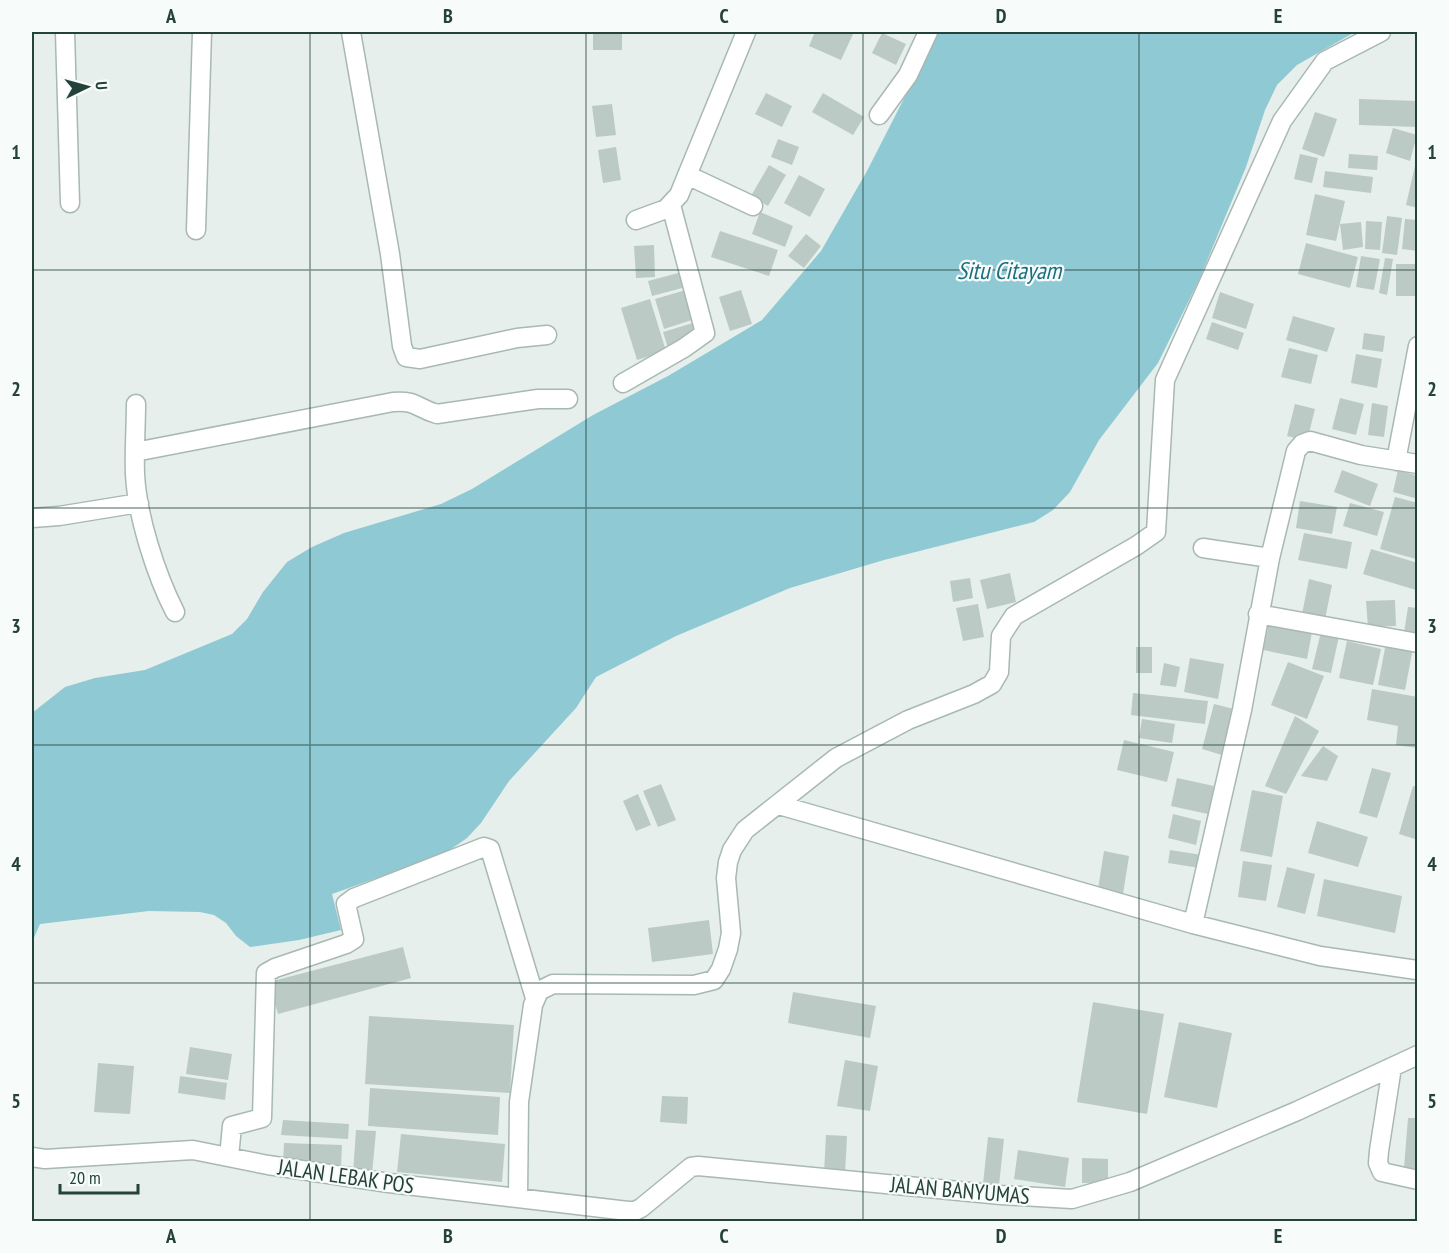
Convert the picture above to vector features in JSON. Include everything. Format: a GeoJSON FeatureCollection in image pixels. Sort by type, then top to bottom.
{"type":"FeatureCollection","features":[{"type":"Feature","properties":{"kind":"street"},"geometry":{"type":"LineString","coordinates":[[65,32],[70,203]]}},
{"type":"Feature","properties":{"kind":"street"},"geometry":{"type":"LineString","coordinates":[[196,230],[202,32]]}},
{"type":"Feature","properties":{"kind":"street"},"geometry":{"type":"LineString","coordinates":[[351,32],[390,254],[402,346],[406,357],[420,359],[517,338],[547,335]]}},
{"type":"Feature","properties":{"kind":"street"},"geometry":{"type":"LineString","coordinates":[[636,220],[671,205],[679,195],[746,32]]}},
{"type":"Feature","properties":{"kind":"street"},"geometry":{"type":"LineString","coordinates":[[879,115],[908,75],[928,32]]}},
{"type":"Feature","properties":{"kind":"street"},"geometry":{"type":"LineString","coordinates":[[518,1197],[519,1102],[535,998],[539,991],[553,984],[694,985],[714,980],[725,959],[731,933],[726,878],[732,850],[745,830],[836,758],[908,720],[975,694],[992,684],[999,672],[1001,636],[1014,616],[1136,546],[1156,532],[1165,380],[1282,121],[1324,62],[1381,32]]}},
{"type":"Feature","properties":{"kind":"street"},"geometry":{"type":"LineString","coordinates":[[687,176],[753,206]]}},
{"type":"Feature","properties":{"kind":"street"},"geometry":{"type":"LineString","coordinates":[[623,383],[684,348],[705,333],[671,205]]}},
{"type":"Feature","properties":{"kind":"street"},"geometry":{"type":"LineString","coordinates":[[1396,461],[1418,346]]}},
{"type":"Feature","properties":{"kind":"street"},"geometry":{"type":"LineString","coordinates":[[135,452],[408,400],[436,414],[538,399],[568,399]]}},
{"type":"Feature","properties":{"kind":"street"},"geometry":{"type":"LineString","coordinates":[[136,404],[135,476],[139,503],[162,587],[175,612]]}},
{"type":"Feature","properties":{"kind":"street"},"geometry":{"type":"LineString","coordinates":[[1193,924],[1242,710],[1258,614],[1294,456],[1302,444],[1314,442],[1330,448],[1418,464]]}},
{"type":"Feature","properties":{"kind":"street"},"geometry":{"type":"LineString","coordinates":[[32,518],[139,503]]}},
{"type":"Feature","properties":{"kind":"street"},"geometry":{"type":"LineString","coordinates":[[1203,548],[1270,558]]}},
{"type":"Feature","properties":{"kind":"street"},"geometry":{"type":"LineString","coordinates":[[1258,614],[1418,643]]}},
{"type":"Feature","properties":{"kind":"street"},"geometry":{"type":"LineString","coordinates":[[778,805],[1193,924],[1320,956],[1417,970],[1418,961]]}},
{"type":"Feature","properties":{"kind":"street"},"geometry":{"type":"LineString","coordinates":[[230,1157],[232,1126],[258,1121],[262,1118],[266,973],[354,939],[346,904],[354,898],[484,847],[490,849],[535,998]]}},
{"type":"Feature","properties":{"kind":"street","name":"JALAN BANYUMAS"},"geometry":{"type":"LineString","coordinates":[[518,1197],[635,1211],[642,1208],[691,1167],[698,1166],[1000,1195],[1072,1199],[1130,1182],[1418,1055]]}},
{"type":"Feature","properties":{"kind":"street"},"geometry":{"type":"LineString","coordinates":[[1392,1067],[1377,1163],[1382,1172],[1418,1180]]}},
{"type":"Feature","properties":{"kind":"street","name":"JALAN LEBAK POS"},"geometry":{"type":"LineString","coordinates":[[32,1157],[45,1159],[193,1150],[389,1183],[518,1197]]}},
{"type":"Feature","properties":{"kind":"water","name":"Situ Citayam"},"geometry":{"type":"Polygon","coordinates":[[[938,32],[1355,32],[1297,65],[1277,85],[1265,110],[1246,167],[1199,280],[1158,363],[1099,440],[1070,492],[1053,510],[1034,522],[884,560],[790,588],[676,636],[596,677],[576,708],[509,781],[481,823],[467,838],[444,854],[332,894],[341,930],[299,940],[250,947],[236,936],[226,923],[214,915],[200,912],[149,911],[40,924],[32,942],[32,713],[65,687],[95,678],[145,670],[232,634],[247,619],[263,592],[287,562],[312,547],[344,533],[441,504],[472,489],[593,415],[668,376],[762,320],[821,251],[867,171],[938,32]]]}},
{"type":"Feature","properties":{"kind":"building"},"geometry":{"type":"Polygon","coordinates":[[[593,32],[622,32],[622,50],[593,50],[593,32]]]}},
{"type":"Feature","properties":{"kind":"building"},"geometry":{"type":"Polygon","coordinates":[[[815,32],[854,32],[841,60],[809,46],[815,32]]]}},
{"type":"Feature","properties":{"kind":"building"},"geometry":{"type":"Polygon","coordinates":[[[882,33],[906,44],[896,65],[872,53],[882,33]]]}},
{"type":"Feature","properties":{"kind":"building"},"geometry":{"type":"Polygon","coordinates":[[[766,93],[792,106],[782,127],[755,114],[766,93]]]}},
{"type":"Feature","properties":{"kind":"building"},"geometry":{"type":"Polygon","coordinates":[[[823,93],[864,117],[853,135],[812,112],[823,93]]]}},
{"type":"Feature","properties":{"kind":"building"},"geometry":{"type":"Polygon","coordinates":[[[1359,99],[1418,101],[1418,127],[1359,125],[1359,99]]]}},
{"type":"Feature","properties":{"kind":"building"},"geometry":{"type":"Polygon","coordinates":[[[612,104],[616,135],[596,137],[592,106],[612,104]]]}},
{"type":"Feature","properties":{"kind":"building"},"geometry":{"type":"Polygon","coordinates":[[[1315,112],[1337,119],[1324,157],[1302,149],[1315,112]]]}},
{"type":"Feature","properties":{"kind":"building"},"geometry":{"type":"Polygon","coordinates":[[[1393,128],[1417,135],[1410,161],[1386,153],[1393,128]]]}},
{"type":"Feature","properties":{"kind":"building"},"geometry":{"type":"Polygon","coordinates":[[[778,139],[799,147],[792,165],[771,157],[778,139]]]}},
{"type":"Feature","properties":{"kind":"building"},"geometry":{"type":"Polygon","coordinates":[[[616,147],[621,180],[603,183],[598,150],[616,147]]]}},
{"type":"Feature","properties":{"kind":"building"},"geometry":{"type":"Polygon","coordinates":[[[1300,154],[1318,158],[1312,183],[1294,179],[1300,154]]]}},
{"type":"Feature","properties":{"kind":"building"},"geometry":{"type":"Polygon","coordinates":[[[1349,154],[1378,156],[1377,170],[1348,168],[1349,154]]]}},
{"type":"Feature","properties":{"kind":"building"},"geometry":{"type":"Polygon","coordinates":[[[1418,157],[1418,208],[1406,205],[1418,157]]]}},
{"type":"Feature","properties":{"kind":"building"},"geometry":{"type":"Polygon","coordinates":[[[769,165],[786,175],[768,206],[751,196],[769,165]]]}},
{"type":"Feature","properties":{"kind":"building"},"geometry":{"type":"Polygon","coordinates":[[[1325,171],[1373,177],[1371,193],[1323,187],[1325,171]]]}},
{"type":"Feature","properties":{"kind":"building"},"geometry":{"type":"Polygon","coordinates":[[[799,175],[825,189],[810,217],[784,203],[799,175]]]}},
{"type":"Feature","properties":{"kind":"building"},"geometry":{"type":"Polygon","coordinates":[[[1315,194],[1345,201],[1336,241],[1306,235],[1315,194]]]}},
{"type":"Feature","properties":{"kind":"building"},"geometry":{"type":"Polygon","coordinates":[[[760,212],[793,226],[785,247],[752,234],[760,212]]]}},
{"type":"Feature","properties":{"kind":"building"},"geometry":{"type":"Polygon","coordinates":[[[1387,216],[1402,218],[1397,255],[1382,253],[1387,216]]]}},
{"type":"Feature","properties":{"kind":"building"},"geometry":{"type":"Polygon","coordinates":[[[1405,219],[1418,220],[1418,251],[1402,249],[1405,219]]]}},
{"type":"Feature","properties":{"kind":"building"},"geometry":{"type":"Polygon","coordinates":[[[1366,221],[1382,222],[1380,250],[1365,249],[1366,221]]]}},
{"type":"Feature","properties":{"kind":"building"},"geometry":{"type":"Polygon","coordinates":[[[1361,222],[1363,247],[1343,250],[1340,224],[1361,222]]]}},
{"type":"Feature","properties":{"kind":"building"},"geometry":{"type":"Polygon","coordinates":[[[720,231],[778,250],[769,276],[711,257],[720,231]]]}},
{"type":"Feature","properties":{"kind":"building"},"geometry":{"type":"Polygon","coordinates":[[[806,234],[821,246],[804,268],[788,256],[806,234]]]}},
{"type":"Feature","properties":{"kind":"building"},"geometry":{"type":"Polygon","coordinates":[[[1306,243],[1358,257],[1350,288],[1298,274],[1306,243]]]}},
{"type":"Feature","properties":{"kind":"building"},"geometry":{"type":"Polygon","coordinates":[[[654,245],[655,277],[636,278],[634,246],[654,245]]]}},
{"type":"Feature","properties":{"kind":"building"},"geometry":{"type":"Polygon","coordinates":[[[1361,256],[1380,259],[1374,290],[1356,287],[1361,256]]]}},
{"type":"Feature","properties":{"kind":"building"},"geometry":{"type":"Polygon","coordinates":[[[1385,258],[1393,259],[1387,295],[1379,293],[1385,258]]]}},
{"type":"Feature","properties":{"kind":"building"},"geometry":{"type":"Polygon","coordinates":[[[1396,264],[1418,264],[1418,296],[1396,296],[1396,264]]]}},
{"type":"Feature","properties":{"kind":"building"},"geometry":{"type":"Polygon","coordinates":[[[682,272],[686,287],[652,296],[648,281],[682,272]]]}},
{"type":"Feature","properties":{"kind":"building"},"geometry":{"type":"Polygon","coordinates":[[[686,290],[695,319],[664,329],[655,299],[686,290]]]}},
{"type":"Feature","properties":{"kind":"building"},"geometry":{"type":"Polygon","coordinates":[[[741,290],[752,324],[730,331],[719,297],[741,290]]]}},
{"type":"Feature","properties":{"kind":"building"},"geometry":{"type":"Polygon","coordinates":[[[1220,292],[1254,304],[1246,329],[1212,318],[1220,292]]]}},
{"type":"Feature","properties":{"kind":"building"},"geometry":{"type":"Polygon","coordinates":[[[650,299],[666,351],[637,360],[621,308],[650,299]]]}},
{"type":"Feature","properties":{"kind":"building"},"geometry":{"type":"Polygon","coordinates":[[[1293,316],[1335,328],[1327,352],[1286,340],[1293,316]]]}},
{"type":"Feature","properties":{"kind":"building"},"geometry":{"type":"Polygon","coordinates":[[[1212,322],[1244,333],[1238,350],[1206,339],[1212,322]]]}},
{"type":"Feature","properties":{"kind":"building"},"geometry":{"type":"Polygon","coordinates":[[[693,323],[698,338],[668,348],[663,332],[693,323]]]}},
{"type":"Feature","properties":{"kind":"building"},"geometry":{"type":"Polygon","coordinates":[[[1364,333],[1385,336],[1383,352],[1362,349],[1364,333]]]}},
{"type":"Feature","properties":{"kind":"building"},"geometry":{"type":"Polygon","coordinates":[[[1289,348],[1318,355],[1311,384],[1281,377],[1289,348]]]}},
{"type":"Feature","properties":{"kind":"building"},"geometry":{"type":"Polygon","coordinates":[[[1356,354],[1382,359],[1377,388],[1351,383],[1356,354]]]}},
{"type":"Feature","properties":{"kind":"building"},"geometry":{"type":"Polygon","coordinates":[[[1340,398],[1364,404],[1356,435],[1332,429],[1340,398]]]}},
{"type":"Feature","properties":{"kind":"building"},"geometry":{"type":"Polygon","coordinates":[[[1372,403],[1388,406],[1384,437],[1368,435],[1372,403]]]}},
{"type":"Feature","properties":{"kind":"building"},"geometry":{"type":"Polygon","coordinates":[[[1295,404],[1315,409],[1307,441],[1287,436],[1295,404]]]}},
{"type":"Feature","properties":{"kind":"building"},"geometry":{"type":"Polygon","coordinates":[[[1342,470],[1378,484],[1370,506],[1334,492],[1342,470]]]}},
{"type":"Feature","properties":{"kind":"building"},"geometry":{"type":"Polygon","coordinates":[[[1398,470],[1418,476],[1418,499],[1393,492],[1398,470]]]}},
{"type":"Feature","properties":{"kind":"building"},"geometry":{"type":"Polygon","coordinates":[[[1395,497],[1418,503],[1416,559],[1380,549],[1395,497]]]}},
{"type":"Feature","properties":{"kind":"building"},"geometry":{"type":"Polygon","coordinates":[[[1300,501],[1337,507],[1332,534],[1296,528],[1300,501]]]}},
{"type":"Feature","properties":{"kind":"building"},"geometry":{"type":"Polygon","coordinates":[[[1350,503],[1384,512],[1377,536],[1343,526],[1350,503]]]}},
{"type":"Feature","properties":{"kind":"building"},"geometry":{"type":"Polygon","coordinates":[[[1304,533],[1352,542],[1347,569],[1298,560],[1304,533]]]}},
{"type":"Feature","properties":{"kind":"building"},"geometry":{"type":"Polygon","coordinates":[[[1371,549],[1418,563],[1416,590],[1363,574],[1371,549]]]}},
{"type":"Feature","properties":{"kind":"building"},"geometry":{"type":"Polygon","coordinates":[[[1010,573],[1016,602],[987,609],[980,580],[1010,573]]]}},
{"type":"Feature","properties":{"kind":"building"},"geometry":{"type":"Polygon","coordinates":[[[970,578],[973,598],[953,602],[950,581],[970,578]]]}},
{"type":"Feature","properties":{"kind":"building"},"geometry":{"type":"Polygon","coordinates":[[[1309,579],[1332,585],[1325,619],[1302,614],[1309,579]]]}},
{"type":"Feature","properties":{"kind":"building"},"geometry":{"type":"Polygon","coordinates":[[[1395,600],[1396,626],[1368,627],[1366,601],[1395,600]]]}},
{"type":"Feature","properties":{"kind":"building"},"geometry":{"type":"Polygon","coordinates":[[[978,604],[984,637],[963,641],[956,608],[978,604]]]}},
{"type":"Feature","properties":{"kind":"building"},"geometry":{"type":"Polygon","coordinates":[[[1408,607],[1418,608],[1418,635],[1404,633],[1408,607]]]}},
{"type":"Feature","properties":{"kind":"building"},"geometry":{"type":"Polygon","coordinates":[[[1269,623],[1312,632],[1307,659],[1263,650],[1269,623]]]}},
{"type":"Feature","properties":{"kind":"building"},"geometry":{"type":"Polygon","coordinates":[[[1321,632],[1339,636],[1331,673],[1312,669],[1321,632]]]}},
{"type":"Feature","properties":{"kind":"building"},"geometry":{"type":"Polygon","coordinates":[[[1347,641],[1381,649],[1373,685],[1339,678],[1347,641]]]}},
{"type":"Feature","properties":{"kind":"building"},"geometry":{"type":"Polygon","coordinates":[[[1386,643],[1413,648],[1405,690],[1378,685],[1386,643]]]}},
{"type":"Feature","properties":{"kind":"building"},"geometry":{"type":"Polygon","coordinates":[[[1136,647],[1152,647],[1152,673],[1136,673],[1136,647]]]}},
{"type":"Feature","properties":{"kind":"building"},"geometry":{"type":"Polygon","coordinates":[[[1190,658],[1224,664],[1218,699],[1184,692],[1190,658]]]}},
{"type":"Feature","properties":{"kind":"building"},"geometry":{"type":"Polygon","coordinates":[[[1288,662],[1324,676],[1307,719],[1271,705],[1288,662]]]}},
{"type":"Feature","properties":{"kind":"building"},"geometry":{"type":"Polygon","coordinates":[[[1164,663],[1180,667],[1176,687],[1160,685],[1164,663]]]}},
{"type":"Feature","properties":{"kind":"building"},"geometry":{"type":"Polygon","coordinates":[[[1372,689],[1418,697],[1418,748],[1396,745],[1398,726],[1367,720],[1372,689]]]}},
{"type":"Feature","properties":{"kind":"building"},"geometry":{"type":"Polygon","coordinates":[[[1133,693],[1208,701],[1205,724],[1131,715],[1133,693]]]}},
{"type":"Feature","properties":{"kind":"building"},"geometry":{"type":"Polygon","coordinates":[[[1214,704],[1234,709],[1222,755],[1202,749],[1214,704]]]}},
{"type":"Feature","properties":{"kind":"building"},"geometry":{"type":"Polygon","coordinates":[[[1295,716],[1319,731],[1286,794],[1265,786],[1295,716]]]}},
{"type":"Feature","properties":{"kind":"building"},"geometry":{"type":"Polygon","coordinates":[[[1142,719],[1175,724],[1172,743],[1139,738],[1142,719]]]}},
{"type":"Feature","properties":{"kind":"building"},"geometry":{"type":"Polygon","coordinates":[[[1124,740],[1174,752],[1167,782],[1117,770],[1124,740]]]}},
{"type":"Feature","properties":{"kind":"building"},"geometry":{"type":"Polygon","coordinates":[[[1323,746],[1338,756],[1327,781],[1301,776],[1323,746]]]}},
{"type":"Feature","properties":{"kind":"building"},"geometry":{"type":"Polygon","coordinates":[[[1372,768],[1391,773],[1377,818],[1359,813],[1372,768]]]}},
{"type":"Feature","properties":{"kind":"building"},"geometry":{"type":"Polygon","coordinates":[[[1177,778],[1214,786],[1208,814],[1171,806],[1177,778]]]}},
{"type":"Feature","properties":{"kind":"building"},"geometry":{"type":"Polygon","coordinates":[[[661,784],[676,820],[658,827],[643,791],[661,784]]]}},
{"type":"Feature","properties":{"kind":"building"},"geometry":{"type":"Polygon","coordinates":[[[1413,786],[1418,787],[1418,840],[1399,834],[1413,786]]]}},
{"type":"Feature","properties":{"kind":"building"},"geometry":{"type":"Polygon","coordinates":[[[1252,790],[1283,796],[1272,857],[1240,851],[1252,790]]]}},
{"type":"Feature","properties":{"kind":"building"},"geometry":{"type":"Polygon","coordinates":[[[638,794],[651,825],[636,831],[623,801],[638,794]]]}},
{"type":"Feature","properties":{"kind":"building"},"geometry":{"type":"Polygon","coordinates":[[[1173,814],[1201,821],[1196,845],[1168,838],[1173,814]]]}},
{"type":"Feature","properties":{"kind":"building"},"geometry":{"type":"Polygon","coordinates":[[[1317,821],[1368,837],[1358,867],[1308,853],[1317,821]]]}},
{"type":"Feature","properties":{"kind":"building"},"geometry":{"type":"Polygon","coordinates":[[[1170,850],[1202,855],[1200,868],[1168,863],[1170,850]]]}},
{"type":"Feature","properties":{"kind":"building"},"geometry":{"type":"Polygon","coordinates":[[[1104,851],[1129,856],[1123,894],[1098,889],[1104,851]]]}},
{"type":"Feature","properties":{"kind":"building"},"geometry":{"type":"Polygon","coordinates":[[[1243,861],[1272,865],[1266,901],[1238,897],[1243,861]]]}},
{"type":"Feature","properties":{"kind":"building"},"geometry":{"type":"Polygon","coordinates":[[[1287,867],[1315,874],[1305,914],[1277,907],[1287,867]]]}},
{"type":"Feature","properties":{"kind":"building"},"geometry":{"type":"Polygon","coordinates":[[[1324,879],[1402,896],[1395,933],[1317,916],[1324,879]]]}},
{"type":"Feature","properties":{"kind":"building"},"geometry":{"type":"Polygon","coordinates":[[[709,920],[713,954],[652,962],[648,928],[709,920]]]}},
{"type":"Feature","properties":{"kind":"building"},"geometry":{"type":"Polygon","coordinates":[[[403,947],[411,978],[278,1014],[269,982],[403,947]]]}},
{"type":"Feature","properties":{"kind":"building"},"geometry":{"type":"Polygon","coordinates":[[[793,992],[876,1006],[870,1038],[788,1023],[793,992]]]}},
{"type":"Feature","properties":{"kind":"building"},"geometry":{"type":"Polygon","coordinates":[[[1093,1002],[1164,1014],[1147,1114],[1077,1102],[1093,1002]]]}},
{"type":"Feature","properties":{"kind":"building"},"geometry":{"type":"Polygon","coordinates":[[[369,1016],[514,1025],[510,1093],[365,1084],[369,1016]]]}},
{"type":"Feature","properties":{"kind":"building"},"geometry":{"type":"Polygon","coordinates":[[[1179,1022],[1232,1033],[1217,1108],[1164,1097],[1179,1022]]]}},
{"type":"Feature","properties":{"kind":"building"},"geometry":{"type":"Polygon","coordinates":[[[190,1047],[232,1054],[228,1080],[186,1074],[190,1047]]]}},
{"type":"Feature","properties":{"kind":"building"},"geometry":{"type":"Polygon","coordinates":[[[845,1060],[878,1066],[870,1111],[837,1106],[845,1060]]]}},
{"type":"Feature","properties":{"kind":"building"},"geometry":{"type":"Polygon","coordinates":[[[98,1063],[134,1066],[130,1114],[94,1112],[98,1063]]]}},
{"type":"Feature","properties":{"kind":"building"},"geometry":{"type":"Polygon","coordinates":[[[180,1076],[227,1083],[225,1100],[178,1093],[180,1076]]]}},
{"type":"Feature","properties":{"kind":"building"},"geometry":{"type":"Polygon","coordinates":[[[370,1088],[500,1097],[498,1135],[368,1126],[370,1088]]]}},
{"type":"Feature","properties":{"kind":"building"},"geometry":{"type":"Polygon","coordinates":[[[662,1096],[688,1097],[687,1124],[660,1122],[662,1096]]]}},
{"type":"Feature","properties":{"kind":"building"},"geometry":{"type":"Polygon","coordinates":[[[1408,1118],[1418,1118],[1418,1169],[1404,1168],[1408,1118]]]}},
{"type":"Feature","properties":{"kind":"building"},"geometry":{"type":"Polygon","coordinates":[[[283,1120],[349,1124],[348,1139],[281,1135],[283,1120]]]}},
{"type":"Feature","properties":{"kind":"building"},"geometry":{"type":"Polygon","coordinates":[[[356,1130],[376,1131],[372,1174],[353,1173],[356,1130]]]}},
{"type":"Feature","properties":{"kind":"building"},"geometry":{"type":"Polygon","coordinates":[[[401,1134],[505,1144],[502,1182],[397,1172],[401,1134]]]}},
{"type":"Feature","properties":{"kind":"building"},"geometry":{"type":"Polygon","coordinates":[[[826,1135],[847,1136],[845,1174],[824,1173],[826,1135]]]}},
{"type":"Feature","properties":{"kind":"building"},"geometry":{"type":"Polygon","coordinates":[[[988,1137],[1004,1139],[999,1185],[983,1184],[988,1137]]]}},
{"type":"Feature","properties":{"kind":"building"},"geometry":{"type":"Polygon","coordinates":[[[284,1143],[342,1145],[341,1166],[283,1164],[284,1143]]]}},
{"type":"Feature","properties":{"kind":"building"},"geometry":{"type":"Polygon","coordinates":[[[1018,1150],[1069,1158],[1065,1187],[1014,1179],[1018,1150]]]}},
{"type":"Feature","properties":{"kind":"building"},"geometry":{"type":"Polygon","coordinates":[[[1082,1158],[1108,1159],[1108,1183],[1082,1183],[1082,1158]]]}}]}
